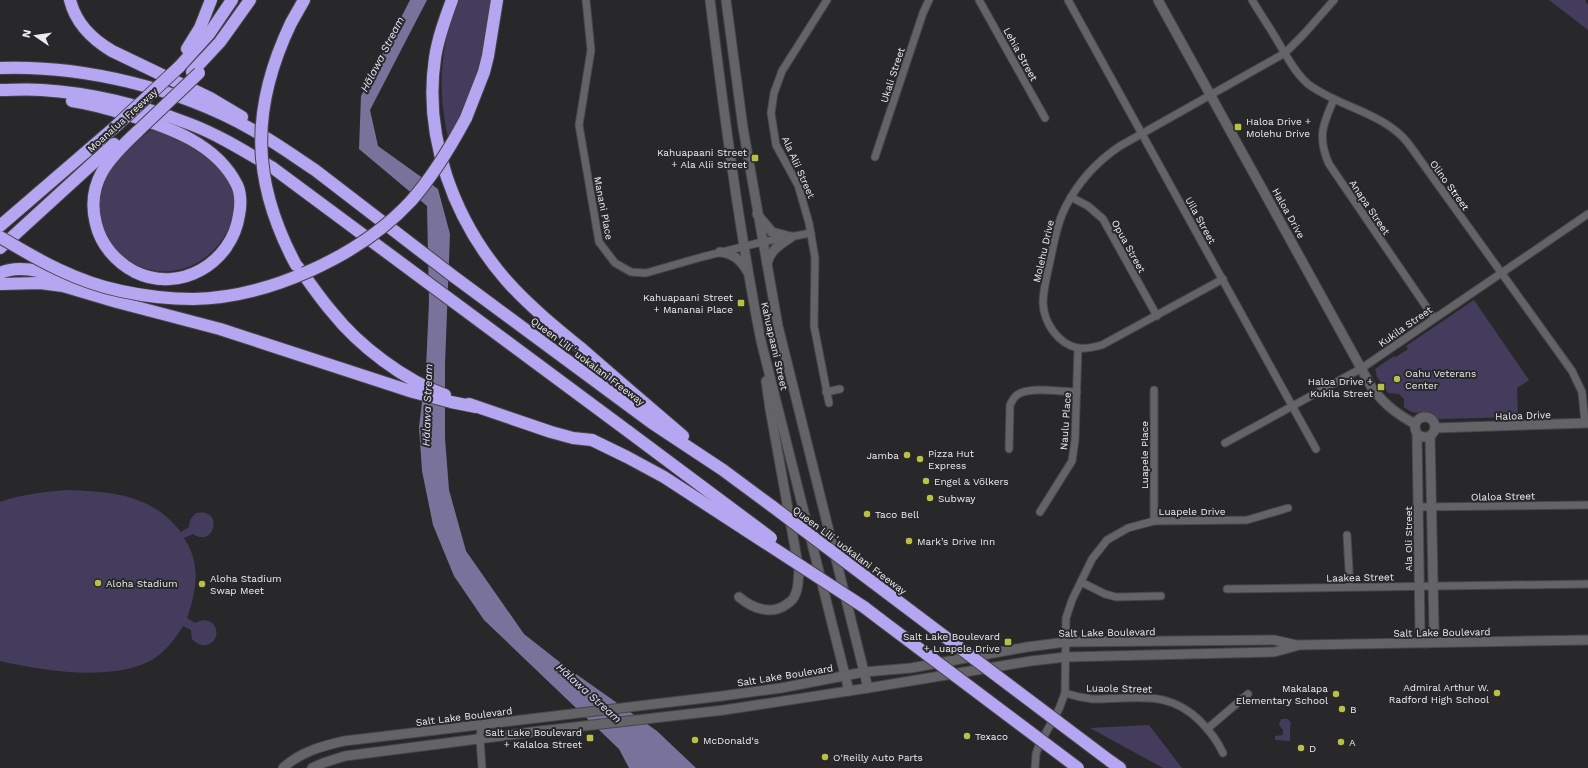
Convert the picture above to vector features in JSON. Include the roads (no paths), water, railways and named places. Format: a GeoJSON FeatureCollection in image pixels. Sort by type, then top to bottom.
{"type":"FeatureCollection","features":[{"type":"Feature","properties":{"kind":"highway"},"geometry":{"type":"LineString","coordinates":[[70,0],[78,20],[90,36],[99,43],[225,106],[293,154]]}},
{"type":"Feature","properties":{"kind":"highway"},"geometry":{"type":"LineString","coordinates":[[176,66],[193,42],[207,13],[211,0]]}},
{"type":"Feature","properties":{"kind":"highway"},"geometry":{"type":"LineString","coordinates":[[0,226],[113,125],[209,34],[232,0]]}},
{"type":"Feature","properties":{"kind":"highway"},"geometry":{"type":"LineString","coordinates":[[0,90],[102,107],[161,124],[196,142],[214,156],[238,186],[240,203],[239,220],[233,237],[221,255],[204,269],[188,276],[162,279],[146,276],[123,264],[110,252],[98,230],[94,205],[98,180],[111,158],[135,130],[196,73],[208,63],[250,0]]}},
{"type":"Feature","properties":{"kind":"highway"},"geometry":{"type":"LineString","coordinates":[[304,0],[279,49],[266,94],[262,123],[262,155],[263,174],[270,205],[281,235],[296,265],[332,313],[374,354],[401,373],[450,400]]}},
{"type":"Feature","properties":{"kind":"highway"},"geometry":{"type":"LineString","coordinates":[[452,0],[438,46],[433,82],[433,104],[439,149],[447,178],[464,218],[494,266],[520,294],[552,324],[723,470]]}},
{"type":"Feature","properties":{"kind":"highway"},"geometry":{"type":"LineString","coordinates":[[0,272],[5,270],[20,269],[37,271],[120,291],[154,296],[193,299],[233,294],[269,286],[316,269],[344,254],[385,226],[411,201],[439,166],[466,118],[484,72],[497,0]]}},
{"type":"Feature","properties":{"kind":"highway","name":"Queen Liliʻuokalani Freeway"},"geometry":{"type":"LineString","coordinates":[[0,68],[60,70],[116,79],[139,85],[184,99],[233,119],[293,154],[652,423],[723,470],[1120,768]]}},
{"type":"Feature","properties":{"kind":"highway"},"geometry":{"type":"LineString","coordinates":[[0,90],[42,90],[126,103],[190,124],[234,145],[273,168],[864,607],[1078,768]]}},
{"type":"Feature","properties":{"kind":"highway","name":"Moanalua Freeway"},"geometry":{"type":"LineString","coordinates":[[0,248],[135,130]]}},
{"type":"Feature","properties":{"kind":"highway"},"geometry":{"type":"LineString","coordinates":[[0,237],[40,261],[79,278],[120,291]]}},
{"type":"Feature","properties":{"kind":"highway"},"geometry":{"type":"LineString","coordinates":[[0,284],[40,283],[63,286],[220,329],[413,392],[476,407],[573,438],[592,440],[622,454],[664,477],[864,607]]}},
{"type":"Feature","properties":{"kind":"main road","name":"Kahuapaani Street"},"geometry":{"type":"LineString","coordinates":[[710,0],[748,273],[762,341],[849,691]]}},
{"type":"Feature","properties":{"kind":"main road","name":"Kahuapaani Street"},"geometry":{"type":"LineString","coordinates":[[726,0],[743,128],[778,326],[868,688]]}},
{"type":"Feature","properties":{"kind":"main road","name":"Haloa Drive"},"geometry":{"type":"LineString","coordinates":[[1158,0],[1372,388],[1383,402],[1403,418],[1415,424]]}},
{"type":"Feature","properties":{"kind":"main road"},"geometry":{"type":"LineString","coordinates":[[757,214],[772,232],[791,237]]}},
{"type":"Feature","properties":{"kind":"main road"},"geometry":{"type":"LineString","coordinates":[[767,264],[768,257],[773,249],[791,237]]}},
{"type":"Feature","properties":{"kind":"main road"},"geometry":{"type":"LineString","coordinates":[[720,252],[732,254],[743,263],[748,273]]}},
{"type":"Feature","properties":{"kind":"main road"},"geometry":{"type":"LineString","coordinates":[[739,597],[754,607],[774,610],[783,607],[795,596],[798,585],[799,570],[770,409],[762,341]]}},
{"type":"Feature","properties":{"kind":"main road"},"geometry":{"type":"LineString","coordinates":[[1425,417],[1431,419],[1435,428],[1434,433],[1430,436],[1424,437],[1417,434],[1415,424],[1419,419],[1425,417]]}},
{"type":"Feature","properties":{"kind":"main road","name":"Haloa Drive"},"geometry":{"type":"LineString","coordinates":[[1435,428],[1586,423]]}},
{"type":"Feature","properties":{"kind":"main road","name":"Ala Oli Street"},"geometry":{"type":"LineString","coordinates":[[1417,434],[1420,631],[1427,642]]}},
{"type":"Feature","properties":{"kind":"main road"},"geometry":{"type":"LineString","coordinates":[[1427,642],[1434,630],[1430,436]]}},
{"type":"Feature","properties":{"kind":"main road","name":"Salt Lake Boulevard"},"geometry":{"type":"LineString","coordinates":[[283,768],[306,753],[321,746],[344,741],[781,688],[864,672],[911,668],[969,656],[1066,642],[1274,640],[1297,646]]}},
{"type":"Feature","properties":{"kind":"main road","name":"Salt Lake Boulevard"},"geometry":{"type":"LineString","coordinates":[[312,768],[322,763],[345,756],[653,719],[849,691],[1016,663],[1066,657],[1274,652],[1297,646],[1427,642],[1588,640]]}},
{"type":"Feature","properties":{"kind":"street","name":"Manani Place"},"geometry":{"type":"LineString","coordinates":[[586,0],[591,50],[579,125],[599,242],[615,263],[631,272],[646,273],[720,252],[762,242],[811,233]]}},
{"type":"Feature","properties":{"kind":"street","name":"Ala Alii Street"},"geometry":{"type":"LineString","coordinates":[[827,0],[785,65],[777,83],[771,105],[772,124],[776,144],[798,185],[805,203],[811,233],[815,273],[814,326],[829,404]]}},
{"type":"Feature","properties":{"kind":"street","name":"Ukali Street"},"geometry":{"type":"LineString","coordinates":[[875,157],[923,13],[929,0]]}},
{"type":"Feature","properties":{"kind":"street","name":"Lehia Street"},"geometry":{"type":"LineString","coordinates":[[979,0],[1045,118]]}},
{"type":"Feature","properties":{"kind":"street","name":"Uila Street"},"geometry":{"type":"LineString","coordinates":[[1068,0],[1316,450]]}},
{"type":"Feature","properties":{"kind":"street","name":"Olino Street"},"geometry":{"type":"LineString","coordinates":[[1252,0],[1303,80],[1334,99],[1385,124],[1404,138],[1576,377],[1582,392],[1586,423]]}},
{"type":"Feature","properties":{"kind":"street","name":"Molehu Drive"},"geometry":{"type":"LineString","coordinates":[[1078,348],[1063,341],[1053,331],[1045,318],[1043,302],[1055,234],[1065,208],[1079,184],[1108,153],[1285,53],[1334,0]]}},
{"type":"Feature","properties":{"kind":"street","name":"Anapa Street"},"geometry":{"type":"LineString","coordinates":[[1334,99],[1322,130],[1322,143],[1329,164],[1434,318]]}},
{"type":"Feature","properties":{"kind":"street","name":"Opua Street"},"geometry":{"type":"LineString","coordinates":[[1071,197],[1088,206],[1103,220],[1157,316]]}},
{"type":"Feature","properties":{"kind":"street","name":"Kukila Street"},"geometry":{"type":"LineString","coordinates":[[1225,443],[1362,368],[1588,214]]}},
{"type":"Feature","properties":{"kind":"street"},"geometry":{"type":"LineString","coordinates":[[1078,348],[1089,348],[1102,345],[1223,280]]}},
{"type":"Feature","properties":{"kind":"street","name":"Naulu Place"},"geometry":{"type":"LineString","coordinates":[[1040,512],[1072,461],[1075,440],[1078,348]]}},
{"type":"Feature","properties":{"kind":"street"},"geometry":{"type":"LineString","coordinates":[[826,392],[840,389]]}},
{"type":"Feature","properties":{"kind":"street"},"geometry":{"type":"LineString","coordinates":[[1009,450],[1010,405],[1017,395],[1024,391],[1031,390],[1076,392]]}},
{"type":"Feature","properties":{"kind":"street","name":"Luapele Place"},"geometry":{"type":"LineString","coordinates":[[1154,390],[1154,521]]}},
{"type":"Feature","properties":{"kind":"street","name":"Olaloa Street"},"geometry":{"type":"LineString","coordinates":[[1419,507],[1588,505]]}},
{"type":"Feature","properties":{"kind":"street","name":"Luapele Drive"},"geometry":{"type":"LineString","coordinates":[[1065,694],[1066,618],[1072,600],[1092,559],[1107,540],[1128,528],[1154,521],[1246,520],[1288,508]]}},
{"type":"Feature","properties":{"kind":"street"},"geometry":{"type":"LineString","coordinates":[[1348,535],[1350,587]]}},
{"type":"Feature","properties":{"kind":"street"},"geometry":{"type":"LineString","coordinates":[[1081,582],[1105,594],[1116,597],[1161,596]]}},
{"type":"Feature","properties":{"kind":"street","name":"Laakea Street"},"geometry":{"type":"LineString","coordinates":[[1227,589],[1588,584]]}},
{"type":"Feature","properties":{"kind":"street"},"geometry":{"type":"LineString","coordinates":[[1035,768],[1036,754],[1039,744],[1065,694]]}},
{"type":"Feature","properties":{"kind":"street","name":"Luaole Street"},"geometry":{"type":"LineString","coordinates":[[1065,694],[1092,699],[1158,698],[1184,707],[1208,729],[1218,741],[1223,753]]}},
{"type":"Feature","properties":{"kind":"street"},"geometry":{"type":"LineString","coordinates":[[1208,729],[1248,694]]}},
{"type":"Feature","properties":{"kind":"street"},"geometry":{"type":"LineString","coordinates":[[481,724],[480,739],[482,768]]}},
{"type":"Feature","properties":{"kind":"water","name":"Hālawa Stream"},"geometry":{"type":"Polygon","coordinates":[[[410,0],[427,0],[370,110],[378,146],[438,189],[450,234],[445,364],[445,438],[449,490],[466,551],[524,634],[566,667],[657,731],[696,768],[629,768],[619,749],[484,620],[454,576],[433,525],[422,471],[419,427],[426,369],[429,301],[427,206],[359,149],[361,96],[410,0]]]}},
{"type":"Feature","properties":{"kind":"place","name":"Haloa Drive + Molehu Drive"},"geometry":{"type":"Point","coordinates":[1238,127]}},
{"type":"Feature","properties":{"kind":"place","name":"Kahuapaani Street + Ala Alii Street"},"geometry":{"type":"Point","coordinates":[755,158]}},
{"type":"Feature","properties":{"kind":"place","name":"Kahuapaani Street + Mananai Place"},"geometry":{"type":"Point","coordinates":[741,303]}},
{"type":"Feature","properties":{"kind":"place","name":"Oahu Veterans Center"},"geometry":{"type":"Point","coordinates":[1397,379]}},
{"type":"Feature","properties":{"kind":"place","name":"Haloa Drive + Kukila Street"},"geometry":{"type":"Point","coordinates":[1381,387]}},
{"type":"Feature","properties":{"kind":"place","name":"Jamba"},"geometry":{"type":"Point","coordinates":[907,455]}},
{"type":"Feature","properties":{"kind":"place","name":"Pizza Hut Express"},"geometry":{"type":"Point","coordinates":[920,459]}},
{"type":"Feature","properties":{"kind":"place","name":"Engel & Völkers"},"geometry":{"type":"Point","coordinates":[926,481]}},
{"type":"Feature","properties":{"kind":"place","name":"Subway"},"geometry":{"type":"Point","coordinates":[930,498]}},
{"type":"Feature","properties":{"kind":"place","name":"Taco Bell"},"geometry":{"type":"Point","coordinates":[867,514]}},
{"type":"Feature","properties":{"kind":"place","name":"Mark’s Drive Inn"},"geometry":{"type":"Point","coordinates":[909,541]}},
{"type":"Feature","properties":{"kind":"place","name":"Aloha Stadium"},"geometry":{"type":"Point","coordinates":[98,583]}},
{"type":"Feature","properties":{"kind":"place","name":"Aloha Stadium Swap Meet"},"geometry":{"type":"Point","coordinates":[202,584]}},
{"type":"Feature","properties":{"kind":"place","name":"Salt Lake Boulevard + Luapele Drive"},"geometry":{"type":"Point","coordinates":[1008,642]}},
{"type":"Feature","properties":{"kind":"place","name":"Admiral Arthur W. Radford High School"},"geometry":{"type":"Point","coordinates":[1497,693]}},
{"type":"Feature","properties":{"kind":"place","name":"Makalapa Elementary School"},"geometry":{"type":"Point","coordinates":[1336,694]}},
{"type":"Feature","properties":{"kind":"place","name":"B"},"geometry":{"type":"Point","coordinates":[1342,709]}},
{"type":"Feature","properties":{"kind":"place","name":"Texaco"},"geometry":{"type":"Point","coordinates":[967,736]}},
{"type":"Feature","properties":{"kind":"place","name":"Salt Lake Boulevard + Kalaloa Street"},"geometry":{"type":"Point","coordinates":[590,738]}},
{"type":"Feature","properties":{"kind":"place","name":"McDonald's"},"geometry":{"type":"Point","coordinates":[695,740]}},
{"type":"Feature","properties":{"kind":"place","name":"A"},"geometry":{"type":"Point","coordinates":[1341,742]}},
{"type":"Feature","properties":{"kind":"place","name":"D"},"geometry":{"type":"Point","coordinates":[1301,748]}},
{"type":"Feature","properties":{"kind":"place","name":"O'Reilly Auto Parts"},"geometry":{"type":"Point","coordinates":[825,757]}}]}
